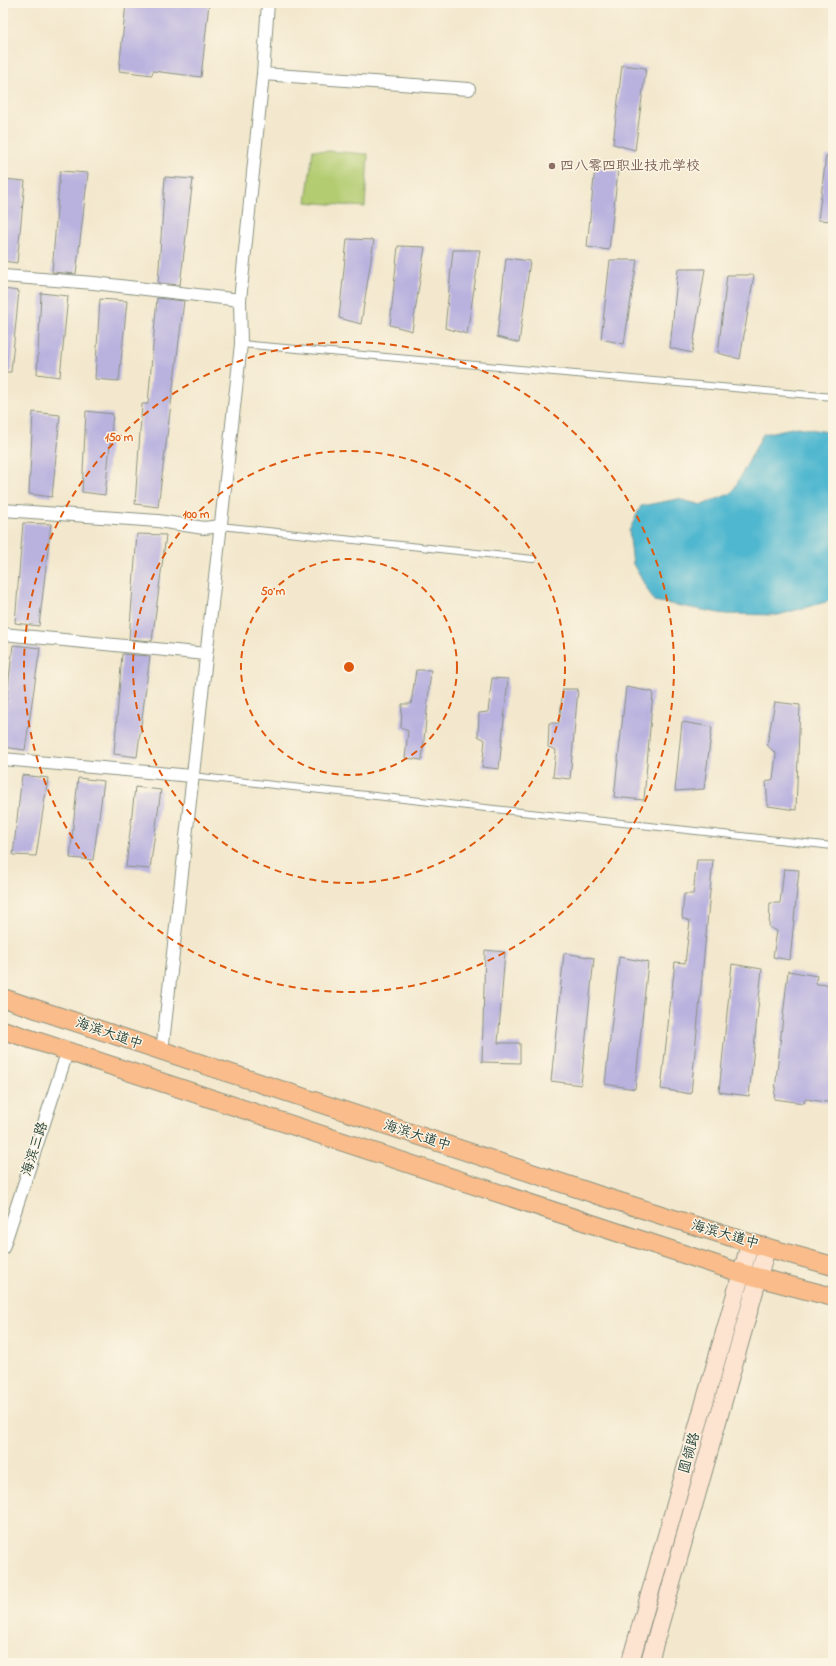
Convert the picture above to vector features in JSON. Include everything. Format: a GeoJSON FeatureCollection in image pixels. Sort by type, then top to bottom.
{"type":"FeatureCollection","features":[{"type":"Feature","properties":{"kind":"main road","name":"海滨大道中"},"geometry":{"type":"LineString","coordinates":[[3,998],[162,1052],[598,1195],[750,1243],[833,1266]]}},
{"type":"Feature","properties":{"kind":"main road","name":"海滨大道中"},"geometry":{"type":"LineString","coordinates":[[3,1030],[68,1050],[741,1273],[833,1297]]}},
{"type":"Feature","properties":{"kind":"street"},"geometry":{"type":"LineString","coordinates":[[162,1052],[241,344],[240,300],[263,74],[268,3]]}},
{"type":"Feature","properties":{"kind":"street"},"geometry":{"type":"LineString","coordinates":[[263,74],[469,89]]}},
{"type":"Feature","properties":{"kind":"street"},"geometry":{"type":"LineString","coordinates":[[3,276],[94,283],[240,300]]}},
{"type":"Feature","properties":{"kind":"street"},"geometry":{"type":"LineString","coordinates":[[3,510],[158,521],[204,528],[220,526]]}},
{"type":"Feature","properties":{"kind":"street"},"geometry":{"type":"LineString","coordinates":[[3,634],[206,654]]}},
{"type":"Feature","properties":{"kind":"street"},"geometry":{"type":"LineString","coordinates":[[3,760],[192,776]]}},
{"type":"Feature","properties":{"kind":"street","name":"海滨三路"},"geometry":{"type":"LineString","coordinates":[[3,1248],[68,1050]]}},
{"type":"Feature","properties":{"kind":"street","name":"圆领路"},"geometry":{"type":"LineString","coordinates":[[630,1663],[750,1243]]}},
{"type":"Feature","properties":{"kind":"street","name":"圆领路"},"geometry":{"type":"LineString","coordinates":[[649,1663],[767,1247]]}},
{"type":"Feature","properties":{"kind":"lane"},"geometry":{"type":"LineString","coordinates":[[241,344],[833,397]]}},
{"type":"Feature","properties":{"kind":"lane"},"geometry":{"type":"LineString","coordinates":[[220,526],[533,559]]}},
{"type":"Feature","properties":{"kind":"lane"},"geometry":{"type":"LineString","coordinates":[[192,776],[833,846]]}},
{"type":"Feature","properties":{"kind":"green space"},"geometry":{"type":"Polygon","coordinates":[[[313,150],[368,154],[365,207],[306,202],[313,150]]]}},
{"type":"Feature","properties":{"kind":"water"},"geometry":{"type":"Polygon","coordinates":[[[797,427],[833,433],[833,600],[778,615],[724,614],[654,601],[633,564],[629,531],[641,506],[678,499],[702,505],[732,493],[763,434],[797,427]]]}},
{"type":"Feature","properties":{"kind":"building"},"geometry":{"type":"Polygon","coordinates":[[[126,3],[209,3],[201,77],[153,71],[152,75],[119,71],[126,3]]]}},
{"type":"Feature","properties":{"kind":"building"},"geometry":{"type":"Polygon","coordinates":[[[622,65],[646,68],[635,150],[613,144],[622,65]]]}},
{"type":"Feature","properties":{"kind":"building"},"geometry":{"type":"Polygon","coordinates":[[[826,156],[833,156],[833,221],[818,220],[826,156]]]}},
{"type":"Feature","properties":{"kind":"building"},"geometry":{"type":"Polygon","coordinates":[[[595,168],[618,171],[609,250],[587,247],[595,168]]]}},
{"type":"Feature","properties":{"kind":"building"},"geometry":{"type":"Polygon","coordinates":[[[60,171],[88,173],[76,274],[52,272],[60,171]]]}},
{"type":"Feature","properties":{"kind":"building"},"geometry":{"type":"Polygon","coordinates":[[[165,177],[193,179],[180,285],[158,283],[165,177]]]}},
{"type":"Feature","properties":{"kind":"building"},"geometry":{"type":"Polygon","coordinates":[[[3,179],[25,181],[17,263],[3,261],[3,179]]]}},
{"type":"Feature","properties":{"kind":"building"},"geometry":{"type":"Polygon","coordinates":[[[347,239],[374,240],[361,324],[339,318],[347,239]]]}},
{"type":"Feature","properties":{"kind":"building"},"geometry":{"type":"Polygon","coordinates":[[[398,246],[425,247],[412,331],[390,325],[398,246]]]}},
{"type":"Feature","properties":{"kind":"building"},"geometry":{"type":"Polygon","coordinates":[[[453,250],[480,250],[467,334],[445,328],[453,250]]]}},
{"type":"Feature","properties":{"kind":"building"},"geometry":{"type":"Polygon","coordinates":[[[506,258],[530,261],[519,343],[497,337],[506,258]]]}},
{"type":"Feature","properties":{"kind":"building"},"geometry":{"type":"Polygon","coordinates":[[[610,260],[637,260],[624,344],[601,339],[610,260]]]}},
{"type":"Feature","properties":{"kind":"building"},"geometry":{"type":"Polygon","coordinates":[[[678,269],[705,269],[692,353],[670,348],[678,269]]]}},
{"type":"Feature","properties":{"kind":"building"},"geometry":{"type":"Polygon","coordinates":[[[727,275],[754,275],[740,359],[718,353],[727,275]]]}},
{"type":"Feature","properties":{"kind":"building"},"geometry":{"type":"Polygon","coordinates":[[[3,289],[19,291],[11,372],[3,372],[3,289]]]}},
{"type":"Feature","properties":{"kind":"building"},"geometry":{"type":"Polygon","coordinates":[[[41,293],[68,296],[60,377],[37,374],[41,293]]]}},
{"type":"Feature","properties":{"kind":"building"},"geometry":{"type":"Polygon","coordinates":[[[157,298],[184,301],[158,507],[135,504],[142,404],[148,404],[157,298]]]}},
{"type":"Feature","properties":{"kind":"building"},"geometry":{"type":"Polygon","coordinates":[[[100,299],[127,301],[119,381],[95,379],[100,299]]]}},
{"type":"Feature","properties":{"kind":"building"},"geometry":{"type":"Polygon","coordinates":[[[86,411],[113,414],[105,495],[82,492],[86,411]]]}},
{"type":"Feature","properties":{"kind":"building"},"geometry":{"type":"Polygon","coordinates":[[[33,412],[60,415],[52,497],[29,494],[33,412]]]}},
{"type":"Feature","properties":{"kind":"building"},"geometry":{"type":"Polygon","coordinates":[[[23,523],[51,524],[39,626],[15,623],[23,523]]]}},
{"type":"Feature","properties":{"kind":"building"},"geometry":{"type":"Polygon","coordinates":[[[137,534],[166,535],[152,641],[129,639],[137,534]]]}},
{"type":"Feature","properties":{"kind":"building"},"geometry":{"type":"Polygon","coordinates":[[[13,645],[40,648],[25,750],[3,747],[3,730],[13,645]]]}},
{"type":"Feature","properties":{"kind":"building"},"geometry":{"type":"Polygon","coordinates":[[[122,654],[150,656],[137,757],[114,754],[122,654]]]}},
{"type":"Feature","properties":{"kind":"building"},"geometry":{"type":"Polygon","coordinates":[[[416,670],[431,670],[422,760],[405,758],[408,731],[401,728],[402,704],[411,704],[416,670]]]}},
{"type":"Feature","properties":{"kind":"building"},"geometry":{"type":"Polygon","coordinates":[[[492,678],[508,679],[499,769],[482,767],[485,740],[478,736],[479,713],[488,712],[492,678]]]}},
{"type":"Feature","properties":{"kind":"building"},"geometry":{"type":"Polygon","coordinates":[[[626,687],[653,692],[644,800],[614,797],[626,687]]]}},
{"type":"Feature","properties":{"kind":"building"},"geometry":{"type":"Polygon","coordinates":[[[563,689],[578,689],[570,779],[553,777],[556,750],[548,747],[549,723],[559,723],[563,689]]]}},
{"type":"Feature","properties":{"kind":"building"},"geometry":{"type":"Polygon","coordinates":[[[775,702],[800,705],[796,810],[768,806],[766,782],[773,779],[776,754],[767,745],[775,702]]]}},
{"type":"Feature","properties":{"kind":"building"},"geometry":{"type":"Polygon","coordinates":[[[682,722],[712,727],[704,789],[675,791],[682,722]]]}},
{"type":"Feature","properties":{"kind":"building"},"geometry":{"type":"Polygon","coordinates":[[[22,775],[48,778],[36,856],[13,855],[22,775]]]}},
{"type":"Feature","properties":{"kind":"building"},"geometry":{"type":"Polygon","coordinates":[[[78,778],[104,781],[93,860],[70,858],[78,778]]]}},
{"type":"Feature","properties":{"kind":"building"},"geometry":{"type":"Polygon","coordinates":[[[135,787],[161,790],[150,869],[126,867],[135,787]]]}},
{"type":"Feature","properties":{"kind":"building"},"geometry":{"type":"Polygon","coordinates":[[[697,860],[713,860],[691,1094],[661,1089],[675,962],[685,963],[690,921],[682,918],[684,894],[693,894],[697,860]]]}},
{"type":"Feature","properties":{"kind":"building"},"geometry":{"type":"Polygon","coordinates":[[[784,869],[799,870],[790,960],[773,957],[777,931],[769,927],[770,903],[780,903],[784,869]]]}},
{"type":"Feature","properties":{"kind":"building"},"geometry":{"type":"Polygon","coordinates":[[[485,950],[505,952],[498,1043],[520,1043],[520,1063],[482,1062],[485,950]]]}},
{"type":"Feature","properties":{"kind":"building"},"geometry":{"type":"Polygon","coordinates":[[[564,953],[594,958],[581,1085],[551,1081],[564,953]]]}},
{"type":"Feature","properties":{"kind":"building"},"geometry":{"type":"Polygon","coordinates":[[[619,957],[648,962],[635,1089],[605,1084],[619,957]]]}},
{"type":"Feature","properties":{"kind":"building"},"geometry":{"type":"Polygon","coordinates":[[[732,964],[762,969],[749,1096],[719,1092],[732,964]]]}},
{"type":"Feature","properties":{"kind":"building"},"geometry":{"type":"Polygon","coordinates":[[[788,971],[817,976],[816,984],[833,985],[833,1103],[805,1099],[804,1103],[774,1099],[788,971]]]}},
{"type":"Feature","properties":{"kind":"place","name":"四八零四职业技术学校"},"geometry":{"type":"Point","coordinates":[552,166]}}]}
